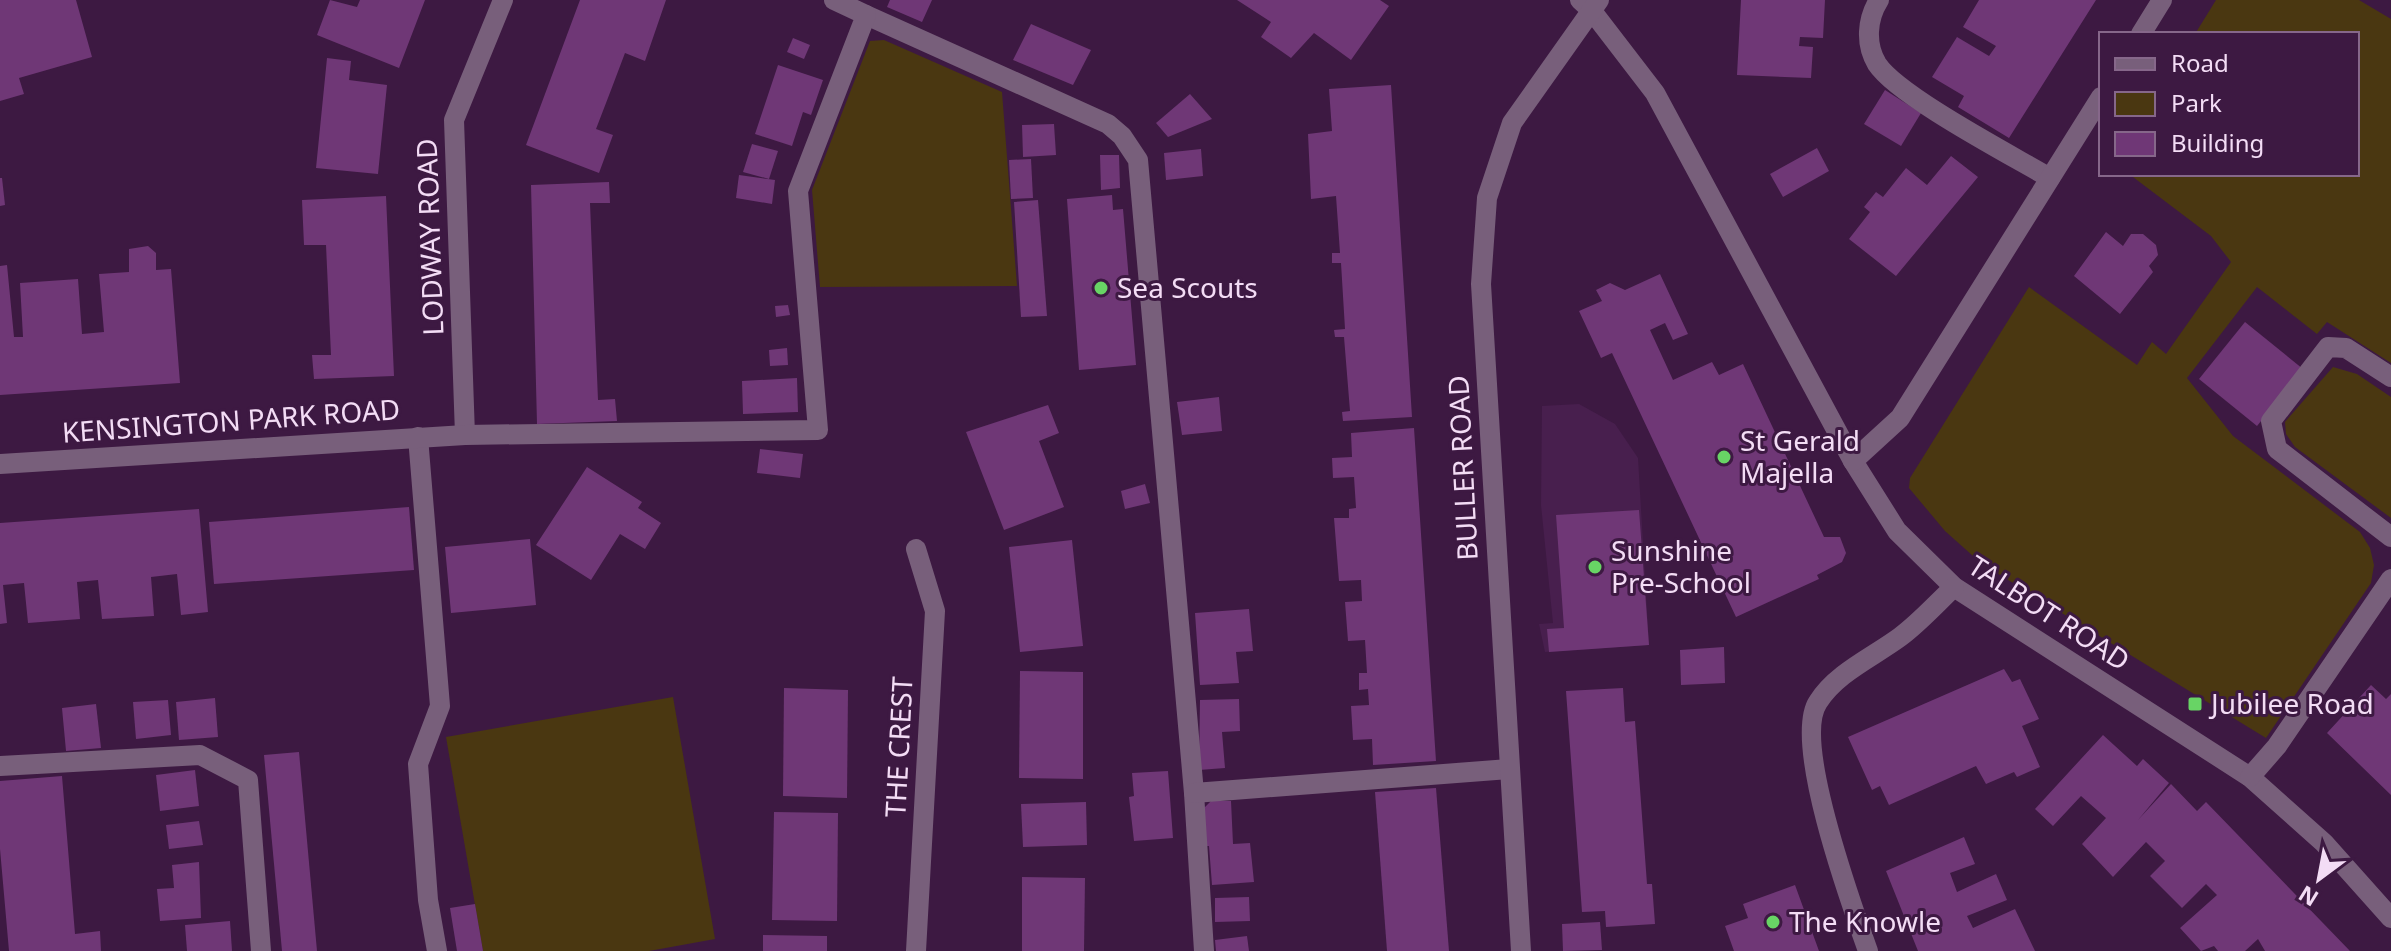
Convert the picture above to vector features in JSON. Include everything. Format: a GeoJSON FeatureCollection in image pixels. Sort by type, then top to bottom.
{"type":"FeatureCollection","features":[{"type":"Feature","properties":{"kind":"street","name":"LODWAY ROAD"},"geometry":{"type":"LineString","coordinates":[[465,435],[454,120],[503,0]]}},
{"type":"Feature","properties":{"kind":"street"},"geometry":{"type":"LineString","coordinates":[[834,0],[1108,124],[1122,136],[1138,160],[1194,793],[1204,951]]}},
{"type":"Feature","properties":{"kind":"street"},"geometry":{"type":"LineString","coordinates":[[1879,0],[1868,33],[1879,67],[1900,87],[2050,178]]}},
{"type":"Feature","properties":{"kind":"street"},"geometry":{"type":"LineString","coordinates":[[2142,32],[2162,0]]}},
{"type":"Feature","properties":{"kind":"street","name":"TALBOT ROAD"},"geometry":{"type":"LineString","coordinates":[[1590,4],[1655,93],[1853,461],[1897,531],[1954,587],[2250,777],[2324,843],[2391,918]]}},
{"type":"Feature","properties":{"kind":"street","name":"BULLER ROAD"},"geometry":{"type":"LineString","coordinates":[[1521,951],[1481,284],[1487,198],[1512,123],[1590,4]]}},
{"type":"Feature","properties":{"kind":"street","name":"KENSINGTON PARK ROAD"},"geometry":{"type":"LineString","coordinates":[[0,464],[465,435],[818,430],[798,191],[866,15]]}},
{"type":"Feature","properties":{"kind":"street"},"geometry":{"type":"LineString","coordinates":[[1853,461],[1900,418],[2099,100]]}},
{"type":"Feature","properties":{"kind":"street"},"geometry":{"type":"LineString","coordinates":[[2391,377],[2346,348],[2328,347],[2271,421],[2277,449],[2391,537]]}},
{"type":"Feature","properties":{"kind":"street"},"geometry":{"type":"LineString","coordinates":[[418,437],[440,706],[418,764],[428,900],[437,951]]}},
{"type":"Feature","properties":{"kind":"street","name":"THE CREST"},"geometry":{"type":"LineString","coordinates":[[916,549],[935,611],[916,951]]}},
{"type":"Feature","properties":{"kind":"street"},"geometry":{"type":"LineString","coordinates":[[2250,777],[2277,746],[2391,579]]}},
{"type":"Feature","properties":{"kind":"street"},"geometry":{"type":"LineString","coordinates":[[1868,951],[1831,849],[1813,737],[1816,703],[1840,677],[1903,635],[1954,587]]}},
{"type":"Feature","properties":{"kind":"street"},"geometry":{"type":"LineString","coordinates":[[0,766],[200,755],[248,780],[261,951]]}},
{"type":"Feature","properties":{"kind":"street"},"geometry":{"type":"LineString","coordinates":[[1194,793],[1509,769]]}},
{"type":"Feature","properties":{"kind":"shaded area","name":"Sunshine Pre-School"},"geometry":{"type":"Polygon","coordinates":[[[1579,404],[1615,424],[1638,458],[1649,645],[1545,652],[1539,624],[1553,623],[1541,505],[1542,406],[1579,404]]]}},
{"type":"Feature","properties":{"kind":"green space"},"geometry":{"type":"Polygon","coordinates":[[[2216,0],[2359,0],[2391,19],[2391,363],[2327,322],[2317,334],[2257,287],[2187,378],[2233,436],[2360,532],[2370,548],[2374,565],[2371,583],[2266,738],[1982,564],[1945,531],[1909,488],[1910,478],[2029,287],[2137,365],[2152,342],[2166,354],[2231,262],[2211,236],[2132,176],[2359,176],[2359,32],[2196,32],[2216,0]]]}},
{"type":"Feature","properties":{"kind":"green space"},"geometry":{"type":"Polygon","coordinates":[[[884,40],[1002,92],[1017,286],[820,287],[812,190],[870,41],[884,40]]]}},
{"type":"Feature","properties":{"kind":"green space"},"geometry":{"type":"Polygon","coordinates":[[[2333,367],[2357,374],[2391,397],[2391,518],[2295,447],[2286,434],[2285,422],[2333,367]]]}},
{"type":"Feature","properties":{"kind":"green space"},"geometry":{"type":"Polygon","coordinates":[[[673,697],[715,939],[649,951],[483,951],[446,737],[673,697]]]}},
{"type":"Feature","properties":{"kind":"building"},"geometry":{"type":"Polygon","coordinates":[[[0,0],[76,0],[92,57],[19,78],[24,94],[0,101],[0,0]]]}},
{"type":"Feature","properties":{"kind":"building"},"geometry":{"type":"Polygon","coordinates":[[[330,0],[357,7],[360,0],[425,0],[399,68],[317,35],[330,0]]]}},
{"type":"Feature","properties":{"kind":"building"},"geometry":{"type":"Polygon","coordinates":[[[580,0],[666,0],[645,61],[625,53],[596,129],[613,135],[599,173],[526,145],[580,0]]]}},
{"type":"Feature","properties":{"kind":"building"},"geometry":{"type":"Polygon","coordinates":[[[890,0],[932,0],[922,22],[887,7],[890,0]]]}},
{"type":"Feature","properties":{"kind":"building"},"geometry":{"type":"Polygon","coordinates":[[[1237,0],[1380,0],[1389,6],[1351,60],[1314,33],[1291,58],[1261,37],[1271,22],[1237,0]]]}},
{"type":"Feature","properties":{"kind":"building"},"geometry":{"type":"Polygon","coordinates":[[[1741,0],[1825,0],[1823,38],[1800,37],[1799,46],[1813,47],[1811,78],[1737,75],[1741,0]]]}},
{"type":"Feature","properties":{"kind":"building"},"geometry":{"type":"Polygon","coordinates":[[[1979,0],[2096,0],[2009,138],[1958,107],[1964,96],[1932,77],[1957,37],[1989,56],[1996,46],[1963,27],[1979,0]]]}},
{"type":"Feature","properties":{"kind":"building"},"geometry":{"type":"Polygon","coordinates":[[[1031,24],[1091,50],[1073,85],[1013,60],[1031,24]]]}},
{"type":"Feature","properties":{"kind":"building"},"geometry":{"type":"Polygon","coordinates":[[[793,38],[810,45],[804,59],[787,52],[793,38]]]}},
{"type":"Feature","properties":{"kind":"building"},"geometry":{"type":"Polygon","coordinates":[[[327,58],[351,61],[349,80],[387,85],[378,174],[316,168],[327,58]]]}},
{"type":"Feature","properties":{"kind":"building"},"geometry":{"type":"Polygon","coordinates":[[[778,65],[823,80],[811,115],[803,112],[792,146],[755,134],[778,65]]]}},
{"type":"Feature","properties":{"kind":"building"},"geometry":{"type":"Polygon","coordinates":[[[1391,85],[1412,417],[1343,421],[1342,412],[1350,411],[1344,337],[1335,337],[1334,330],[1345,329],[1341,263],[1332,263],[1332,253],[1340,253],[1336,196],[1311,199],[1308,134],[1332,131],[1329,89],[1391,85]]]}},
{"type":"Feature","properties":{"kind":"building"},"geometry":{"type":"Polygon","coordinates":[[[1885,90],[1921,113],[1901,146],[1864,124],[1885,90]]]}},
{"type":"Feature","properties":{"kind":"building"},"geometry":{"type":"Polygon","coordinates":[[[1190,94],[1212,119],[1168,137],[1156,123],[1190,94]]]}},
{"type":"Feature","properties":{"kind":"building"},"geometry":{"type":"Polygon","coordinates":[[[1054,124],[1056,155],[1023,157],[1022,125],[1054,124]]]}},
{"type":"Feature","properties":{"kind":"building"},"geometry":{"type":"Polygon","coordinates":[[[752,144],[778,151],[769,179],[743,172],[752,144]]]}},
{"type":"Feature","properties":{"kind":"building"},"geometry":{"type":"Polygon","coordinates":[[[1817,148],[1829,171],[1783,197],[1770,174],[1817,148]]]}},
{"type":"Feature","properties":{"kind":"building"},"geometry":{"type":"Polygon","coordinates":[[[1201,149],[1203,176],[1166,180],[1164,153],[1201,149]]]}},
{"type":"Feature","properties":{"kind":"building"},"geometry":{"type":"Polygon","coordinates":[[[1100,155],[1119,155],[1120,188],[1101,190],[1100,155]]]}},
{"type":"Feature","properties":{"kind":"building"},"geometry":{"type":"Polygon","coordinates":[[[1951,156],[1978,177],[1896,276],[1849,239],[1870,212],[1864,207],[1876,192],[1883,197],[1906,168],[1927,185],[1951,156]]]}},
{"type":"Feature","properties":{"kind":"building"},"geometry":{"type":"Polygon","coordinates":[[[1031,159],[1033,198],[1011,199],[1009,160],[1031,159]]]}},
{"type":"Feature","properties":{"kind":"building"},"geometry":{"type":"Polygon","coordinates":[[[739,175],[775,180],[772,204],[736,198],[739,175]]]}},
{"type":"Feature","properties":{"kind":"building"},"geometry":{"type":"Polygon","coordinates":[[[0,178],[5,205],[0,206],[0,178]]]}},
{"type":"Feature","properties":{"kind":"building"},"geometry":{"type":"Polygon","coordinates":[[[609,182],[610,203],[590,203],[598,400],[615,399],[617,421],[537,424],[531,185],[609,182]]]}},
{"type":"Feature","properties":{"kind":"building","name":"Sea Scouts"},"geometry":{"type":"Polygon","coordinates":[[[1112,195],[1113,210],[1123,209],[1136,365],[1079,370],[1067,199],[1112,195]]]}},
{"type":"Feature","properties":{"kind":"building"},"geometry":{"type":"Polygon","coordinates":[[[386,196],[394,376],[314,379],[312,355],[331,355],[326,245],[304,245],[302,200],[386,196]]]}},
{"type":"Feature","properties":{"kind":"building"},"geometry":{"type":"Polygon","coordinates":[[[1038,200],[1047,316],[1021,317],[1014,202],[1038,200]]]}},
{"type":"Feature","properties":{"kind":"building"},"geometry":{"type":"Polygon","coordinates":[[[2106,232],[2123,246],[2131,234],[2143,234],[2156,245],[2158,255],[2149,266],[2153,272],[2120,314],[2074,276],[2106,232]]]}},
{"type":"Feature","properties":{"kind":"building"},"geometry":{"type":"Polygon","coordinates":[[[148,246],[156,253],[156,270],[171,269],[180,383],[0,395],[0,266],[7,265],[14,337],[23,337],[20,283],[78,279],[82,334],[104,332],[99,274],[129,272],[129,249],[148,246]]]}},
{"type":"Feature","properties":{"kind":"building","name":"St Gerald Majella"},"geometry":{"type":"Polygon","coordinates":[[[1660,274],[1688,334],[1673,340],[1665,323],[1650,330],[1673,380],[1712,362],[1719,375],[1743,364],[1824,537],[1840,537],[1846,553],[1842,562],[1817,575],[1819,579],[1736,617],[1612,353],[1601,358],[1579,311],[1602,301],[1596,290],[1610,283],[1625,290],[1660,274]]]}},
{"type":"Feature","properties":{"kind":"building"},"geometry":{"type":"Polygon","coordinates":[[[788,305],[790,315],[776,317],[775,306],[788,305]]]}},
{"type":"Feature","properties":{"kind":"building"},"geometry":{"type":"Polygon","coordinates":[[[2245,322],[2303,369],[2257,426],[2199,379],[2245,322]]]}},
{"type":"Feature","properties":{"kind":"building"},"geometry":{"type":"Polygon","coordinates":[[[787,348],[788,365],[770,366],[769,350],[787,348]]]}},
{"type":"Feature","properties":{"kind":"building"},"geometry":{"type":"Polygon","coordinates":[[[797,378],[798,412],[743,414],[742,381],[797,378]]]}},
{"type":"Feature","properties":{"kind":"building"},"geometry":{"type":"Polygon","coordinates":[[[1219,397],[1222,431],[1182,435],[1177,402],[1219,397]]]}},
{"type":"Feature","properties":{"kind":"building"},"geometry":{"type":"Polygon","coordinates":[[[1048,405],[1059,433],[1039,441],[1064,507],[1004,530],[966,432],[1048,405]]]}},
{"type":"Feature","properties":{"kind":"building"},"geometry":{"type":"Polygon","coordinates":[[[1414,428],[1436,761],[1373,765],[1372,739],[1353,740],[1351,706],[1369,705],[1368,689],[1359,690],[1359,673],[1367,673],[1365,640],[1348,641],[1345,602],[1362,601],[1361,580],[1339,581],[1334,518],[1349,518],[1349,509],[1356,508],[1354,477],[1333,478],[1332,458],[1352,457],[1351,433],[1414,428]]]}},
{"type":"Feature","properties":{"kind":"building"},"geometry":{"type":"Polygon","coordinates":[[[760,449],[803,454],[800,478],[757,473],[760,449]]]}},
{"type":"Feature","properties":{"kind":"building"},"geometry":{"type":"Polygon","coordinates":[[[587,467],[642,502],[638,508],[661,523],[645,549],[620,534],[591,580],[536,545],[587,467]]]}},
{"type":"Feature","properties":{"kind":"building"},"geometry":{"type":"Polygon","coordinates":[[[1145,484],[1150,503],[1125,509],[1121,491],[1145,484]]]}},
{"type":"Feature","properties":{"kind":"building"},"geometry":{"type":"Polygon","coordinates":[[[409,507],[414,570],[214,584],[209,522],[409,507]]]}},
{"type":"Feature","properties":{"kind":"building"},"geometry":{"type":"Polygon","coordinates":[[[199,509],[208,612],[181,615],[177,574],[151,577],[154,616],[102,619],[98,580],[77,582],[80,619],[28,623],[24,583],[3,585],[7,623],[0,624],[0,523],[199,509]]]}},
{"type":"Feature","properties":{"kind":"building"},"geometry":{"type":"Polygon","coordinates":[[[1639,510],[1649,645],[1549,652],[1547,629],[1564,628],[1556,515],[1639,510]]]}},
{"type":"Feature","properties":{"kind":"building"},"geometry":{"type":"Polygon","coordinates":[[[530,539],[536,605],[451,613],[445,547],[530,539]]]}},
{"type":"Feature","properties":{"kind":"building"},"geometry":{"type":"Polygon","coordinates":[[[1072,540],[1083,646],[1020,652],[1009,547],[1072,540]]]}},
{"type":"Feature","properties":{"kind":"building"},"geometry":{"type":"Polygon","coordinates":[[[1249,609],[1253,651],[1236,652],[1239,683],[1200,685],[1195,613],[1249,609]]]}},
{"type":"Feature","properties":{"kind":"building"},"geometry":{"type":"Polygon","coordinates":[[[1724,647],[1725,683],[1681,685],[1680,650],[1724,647]]]}},
{"type":"Feature","properties":{"kind":"building"},"geometry":{"type":"Polygon","coordinates":[[[2004,669],[2012,682],[2020,679],[2039,719],[2022,726],[2040,767],[2017,777],[2014,772],[1986,784],[1976,766],[1889,805],[1880,786],[1872,790],[1848,737],[2004,669]]]}},
{"type":"Feature","properties":{"kind":"building"},"geometry":{"type":"Polygon","coordinates":[[[1020,671],[1083,672],[1083,779],[1019,778],[1020,671]]]}},
{"type":"Feature","properties":{"kind":"building"},"geometry":{"type":"Polygon","coordinates":[[[2371,685],[2386,699],[2391,694],[2391,795],[2327,733],[2371,685]]]}},
{"type":"Feature","properties":{"kind":"building"},"geometry":{"type":"Polygon","coordinates":[[[784,688],[848,690],[847,798],[783,796],[784,688]]]}},
{"type":"Feature","properties":{"kind":"building"},"geometry":{"type":"Polygon","coordinates":[[[1623,688],[1625,722],[1635,721],[1647,884],[1652,884],[1655,924],[1606,927],[1605,911],[1582,912],[1566,691],[1623,688]]]}},
{"type":"Feature","properties":{"kind":"building"},"geometry":{"type":"Polygon","coordinates":[[[215,698],[218,737],[179,740],[176,702],[215,698]]]}},
{"type":"Feature","properties":{"kind":"building"},"geometry":{"type":"Polygon","coordinates":[[[1239,699],[1240,731],[1222,732],[1225,768],[1199,770],[1200,700],[1239,699]]]}},
{"type":"Feature","properties":{"kind":"building"},"geometry":{"type":"Polygon","coordinates":[[[168,700],[171,735],[136,739],[133,702],[168,700]]]}},
{"type":"Feature","properties":{"kind":"building"},"geometry":{"type":"Polygon","coordinates":[[[96,704],[101,748],[66,751],[62,708],[96,704]]]}},
{"type":"Feature","properties":{"kind":"building"},"geometry":{"type":"Polygon","coordinates":[[[2103,735],[2137,766],[2143,759],[2169,783],[2138,820],[2171,784],[2197,811],[2206,802],[2350,951],[2265,951],[2258,939],[2245,951],[2218,951],[2214,946],[2201,951],[2180,928],[2217,895],[2206,884],[2182,908],[2150,876],[2165,861],[2146,842],[2113,877],[2082,844],[2106,818],[2081,796],[2053,826],[2035,809],[2103,735]]]}},
{"type":"Feature","properties":{"kind":"building"},"geometry":{"type":"Polygon","coordinates":[[[299,752],[317,951],[282,951],[264,755],[299,752]]]}},
{"type":"Feature","properties":{"kind":"building"},"geometry":{"type":"Polygon","coordinates":[[[195,770],[199,806],[160,811],[156,775],[195,770]]]}},
{"type":"Feature","properties":{"kind":"building"},"geometry":{"type":"Polygon","coordinates":[[[1168,771],[1173,838],[1134,841],[1129,797],[1134,796],[1132,773],[1168,771]]]}},
{"type":"Feature","properties":{"kind":"building"},"geometry":{"type":"Polygon","coordinates":[[[62,776],[75,934],[100,931],[101,951],[9,951],[0,849],[0,781],[62,776]]]}},
{"type":"Feature","properties":{"kind":"building"},"geometry":{"type":"Polygon","coordinates":[[[1436,788],[1449,951],[1387,951],[1375,792],[1436,788]]]}},
{"type":"Feature","properties":{"kind":"building"},"geometry":{"type":"Polygon","coordinates":[[[1211,801],[1231,801],[1233,844],[1250,843],[1254,882],[1212,885],[1209,846],[1203,846],[1200,812],[1211,801]]]}},
{"type":"Feature","properties":{"kind":"building"},"geometry":{"type":"Polygon","coordinates":[[[1086,802],[1087,845],[1023,847],[1021,804],[1086,802]]]}},
{"type":"Feature","properties":{"kind":"building"},"geometry":{"type":"Polygon","coordinates":[[[774,812],[838,813],[837,921],[772,920],[774,812]]]}},
{"type":"Feature","properties":{"kind":"building"},"geometry":{"type":"Polygon","coordinates":[[[199,821],[203,845],[169,849],[166,825],[199,821]]]}},
{"type":"Feature","properties":{"kind":"building"},"geometry":{"type":"Polygon","coordinates":[[[1964,837],[1975,864],[1950,873],[1957,892],[1996,874],[2007,900],[1967,916],[1973,928],[2015,909],[2035,951],[1918,951],[1886,871],[1964,837]]]}},
{"type":"Feature","properties":{"kind":"building"},"geometry":{"type":"Polygon","coordinates":[[[199,862],[201,918],[160,921],[157,889],[174,888],[172,865],[199,862]]]}},
{"type":"Feature","properties":{"kind":"building"},"geometry":{"type":"Polygon","coordinates":[[[1022,877],[1085,878],[1084,951],[1022,951],[1022,877]]]}},
{"type":"Feature","properties":{"kind":"building","name":"The Knowle"},"geometry":{"type":"Polygon","coordinates":[[[1795,885],[1819,951],[1734,951],[1725,926],[1748,918],[1743,904],[1795,885]]]}},
{"type":"Feature","properties":{"kind":"building"},"geometry":{"type":"Polygon","coordinates":[[[1249,897],[1250,921],[1215,922],[1215,898],[1249,897]]]}},
{"type":"Feature","properties":{"kind":"building"},"geometry":{"type":"Polygon","coordinates":[[[475,904],[483,951],[457,951],[450,908],[475,904]]]}},
{"type":"Feature","properties":{"kind":"building"},"geometry":{"type":"Polygon","coordinates":[[[230,921],[232,951],[187,951],[185,925],[230,921]]]}},
{"type":"Feature","properties":{"kind":"building"},"geometry":{"type":"Polygon","coordinates":[[[1600,922],[1602,950],[1563,951],[1562,924],[1600,922]]]}},
{"type":"Feature","properties":{"kind":"building"},"geometry":{"type":"Polygon","coordinates":[[[763,935],[827,936],[827,951],[763,951],[763,935]]]}},
{"type":"Feature","properties":{"kind":"building"},"geometry":{"type":"Polygon","coordinates":[[[1247,936],[1249,951],[1216,951],[1215,940],[1247,936]]]}},
{"type":"Feature","properties":{"kind":"place","name":"Sea Scouts"},"geometry":{"type":"Point","coordinates":[1101,288]}},
{"type":"Feature","properties":{"kind":"place","name":"St Gerald Majella"},"geometry":{"type":"Point","coordinates":[1724,457]}},
{"type":"Feature","properties":{"kind":"place","name":"Sunshine Pre-School"},"geometry":{"type":"Point","coordinates":[1595,567]}},
{"type":"Feature","properties":{"kind":"place","name":"Jubilee Road"},"geometry":{"type":"Point","coordinates":[2195,704]}},
{"type":"Feature","properties":{"kind":"place","name":"The Knowle"},"geometry":{"type":"Point","coordinates":[1773,922]}}]}
